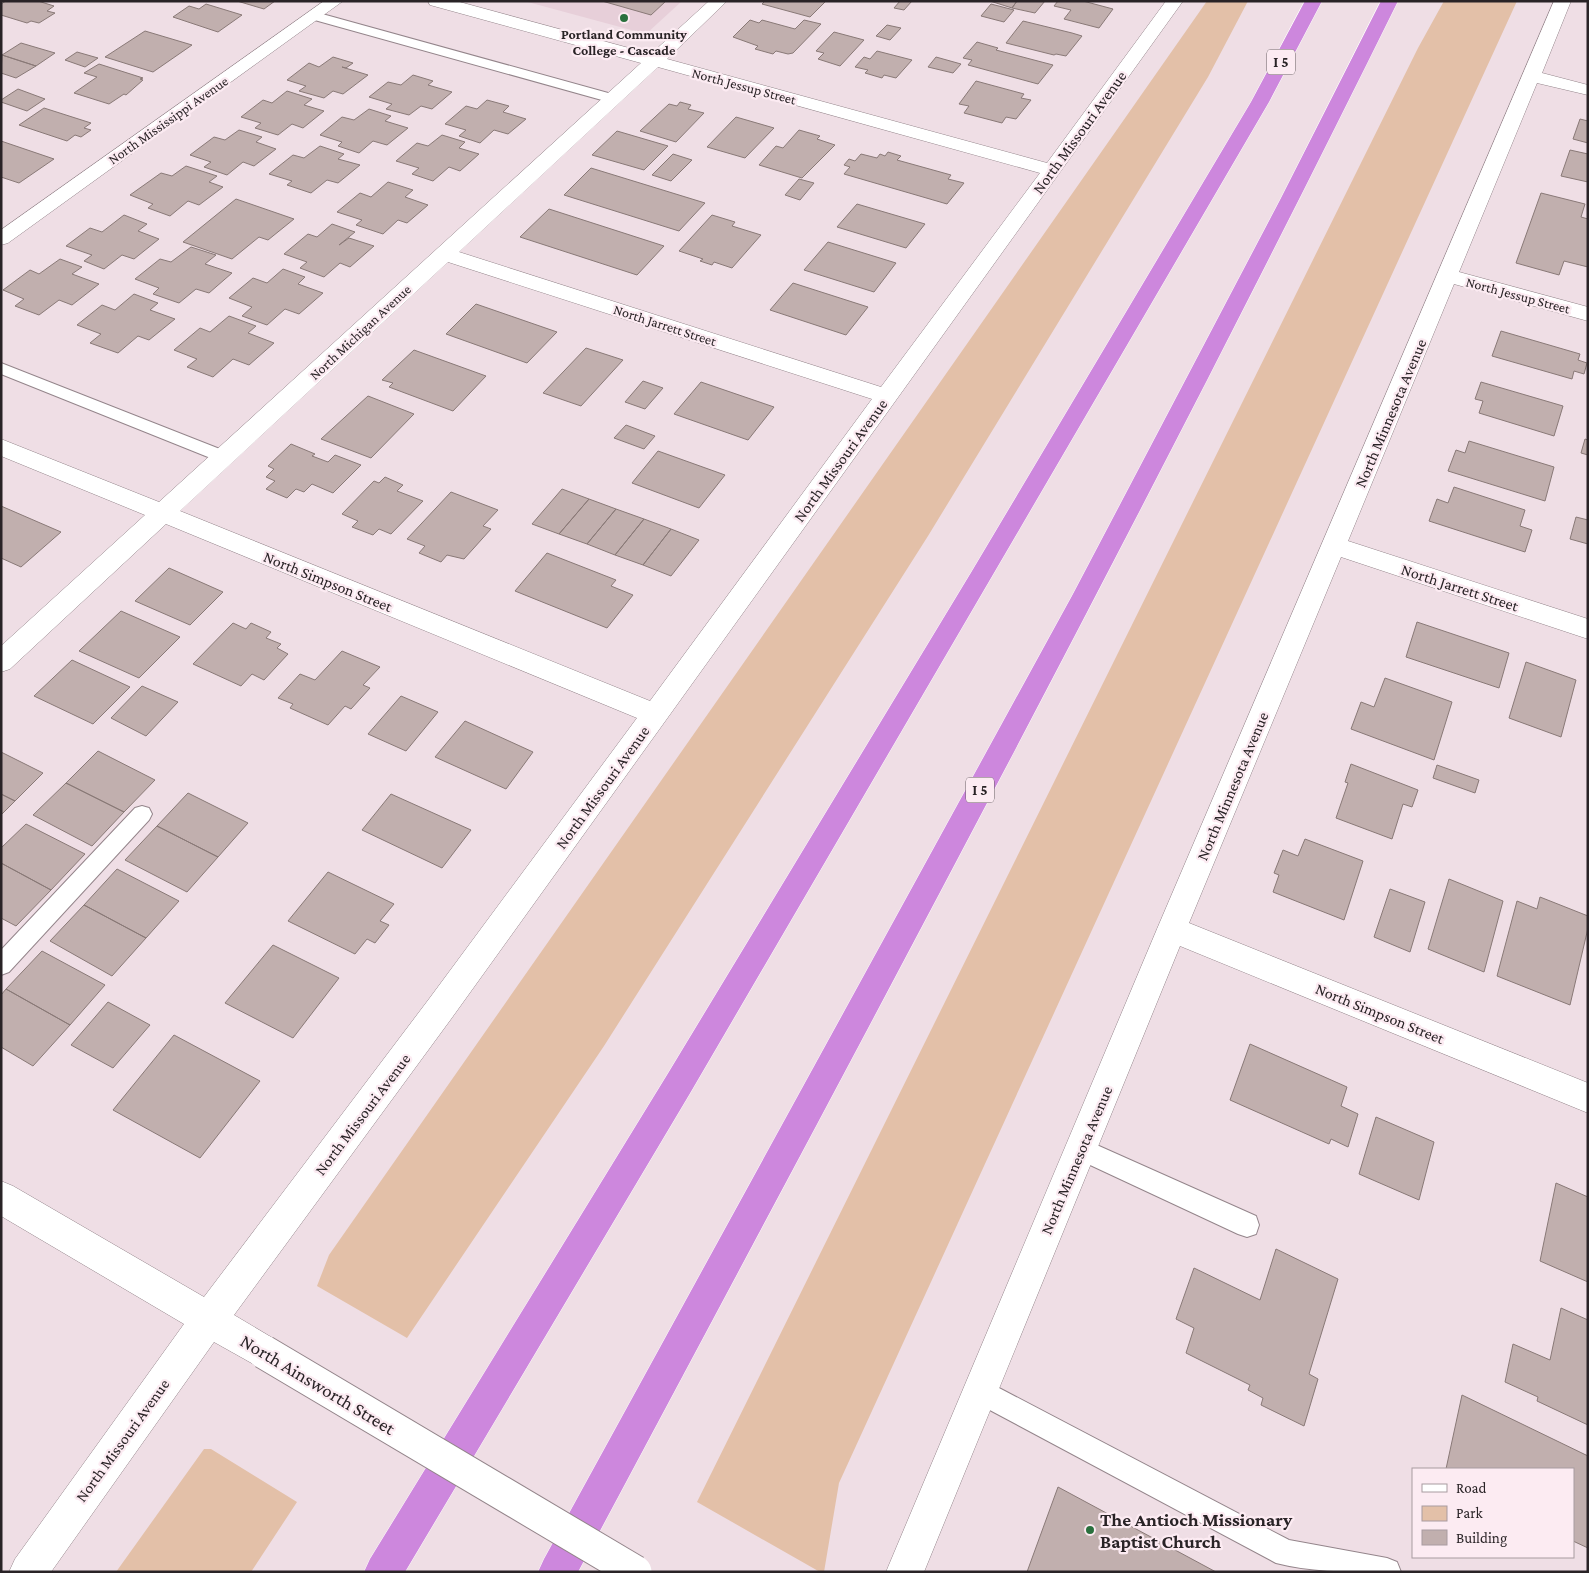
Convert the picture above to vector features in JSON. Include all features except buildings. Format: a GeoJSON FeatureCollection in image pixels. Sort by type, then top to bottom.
{"type":"FeatureCollection","features":[{"type":"Feature","properties":{"kind":"highway"},"geometry":{"type":"LineString","coordinates":[[1302,23],[1306,1]]}},
{"type":"Feature","properties":{"kind":"highway","name":"I 5"},"geometry":{"type":"LineString","coordinates":[[382,1572],[683,1076],[970,594],[1260,102],[1314,1]]}},
{"type":"Feature","properties":{"kind":"highway","name":"I 5"},"geometry":{"type":"LineString","coordinates":[[556,1572],[1131,510],[1294,196],[1390,1]]}},
{"type":"Feature","properties":{"kind":"street","name":"North Mississippi Avenue"},"geometry":{"type":"LineString","coordinates":[[1,239],[335,1]]}},
{"type":"Feature","properties":{"kind":"street","name":"North Jessup Street"},"geometry":{"type":"LineString","coordinates":[[436,1],[1052,170]]}},
{"type":"Feature","properties":{"kind":"street","name":"North Michigan Avenue"},"geometry":{"type":"LineString","coordinates":[[1,662],[719,1]]}},
{"type":"Feature","properties":{"kind":"street","name":"North Missouri Avenue"},"geometry":{"type":"LineString","coordinates":[[28,1572],[208,1319],[440,1010],[1175,1]]}},
{"type":"Feature","properties":{"kind":"street","name":"North Minnesota Avenue"},"geometry":{"type":"LineString","coordinates":[[905,1572],[1172,929],[1562,1]]}},
{"type":"Feature","properties":{"kind":"street"},"geometry":{"type":"LineString","coordinates":[[1531,76],[1588,90]]}},
{"type":"Feature","properties":{"kind":"street","name":"North Jarrett Street"},"geometry":{"type":"LineString","coordinates":[[444,254],[886,396]]}},
{"type":"Feature","properties":{"kind":"street","name":"North Jessup Street"},"geometry":{"type":"LineString","coordinates":[[1448,276],[1588,314]]}},
{"type":"Feature","properties":{"kind":"street","name":"North Simpson Street"},"geometry":{"type":"LineString","coordinates":[[1,447],[655,714]]}},
{"type":"Feature","properties":{"kind":"street","name":"North Jarrett Street"},"geometry":{"type":"LineString","coordinates":[[1333,545],[1588,629]]}},
{"type":"Feature","properties":{"kind":"street","name":"North Simpson Street"},"geometry":{"type":"LineString","coordinates":[[1172,929],[1588,1098]]}},
{"type":"Feature","properties":{"kind":"street","name":"North Ainsworth Street"},"geometry":{"type":"LineString","coordinates":[[1,1197],[635,1572]]}},
{"type":"Feature","properties":{"kind":"lane"},"geometry":{"type":"LineString","coordinates":[[315,16],[614,99]]}},
{"type":"Feature","properties":{"kind":"lane"},"geometry":{"type":"LineString","coordinates":[[1,368],[224,457]]}},
{"type":"Feature","properties":{"kind":"lane"},"geometry":{"type":"LineString","coordinates":[[1,965],[142,814]]}},
{"type":"Feature","properties":{"kind":"lane"},"geometry":{"type":"LineString","coordinates":[[1081,1148],[1247,1224]]}},
{"type":"Feature","properties":{"kind":"lane"},"geometry":{"type":"LineString","coordinates":[[980,1391],[1286,1553],[1387,1572]]}},
{"type":"Feature","properties":{"kind":"shaded area","name":"Portland Community College - Cascade"},"geometry":{"type":"Polygon","coordinates":[[[524,1],[682,1],[646,34],[524,1]]]}},
{"type":"Feature","properties":{"kind":"green space"},"geometry":{"type":"Polygon","coordinates":[[[1207,1],[1248,1],[1208,77],[928,536],[604,1046],[407,1338],[317,1286],[329,1255],[1207,1]]]}},
{"type":"Feature","properties":{"kind":"green space"},"geometry":{"type":"Polygon","coordinates":[[[1444,1],[1517,1],[839,1483],[824,1572],[820,1572],[697,1502],[1418,48],[1444,1]]]}},
{"type":"Feature","properties":{"kind":"green space"},"geometry":{"type":"Polygon","coordinates":[[[204,1449],[211,1449],[297,1502],[251,1572],[116,1572],[204,1449]]]}},
{"type":"Feature","properties":{"kind":"place","name":"Portland Community College - Cascade"},"geometry":{"type":"Point","coordinates":[624,18]}},
{"type":"Feature","properties":{"kind":"place","name":"The Antioch Missionary Baptist Church"},"geometry":{"type":"Point","coordinates":[1090,1530]}}]}
